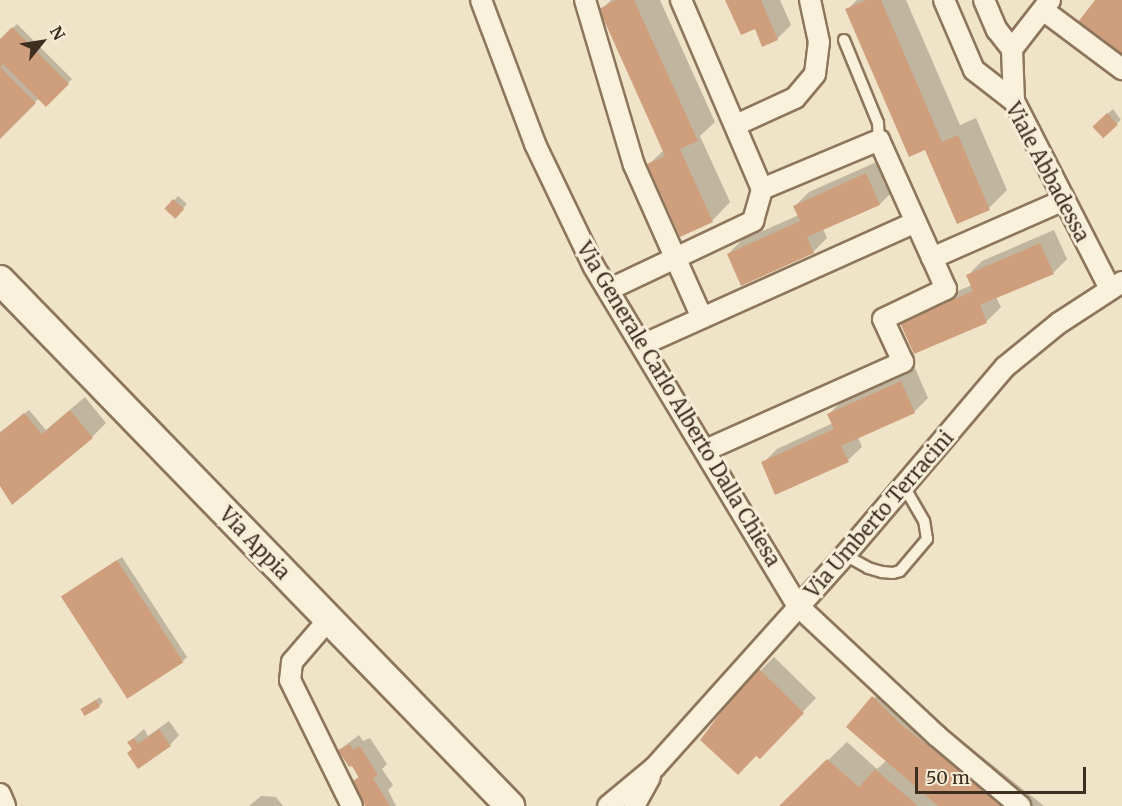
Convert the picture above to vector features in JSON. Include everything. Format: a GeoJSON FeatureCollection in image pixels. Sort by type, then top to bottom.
{"type":"FeatureCollection","features":[{"type":"Feature","properties":{"kind":"main road","name":"Via Appia"},"geometry":{"type":"LineString","coordinates":[[0,280],[510,806]]}},
{"type":"Feature","properties":{"kind":"street","name":"Via Generale Carlo Alberto Dalla Chiesa"},"geometry":{"type":"LineString","coordinates":[[481,0],[536,144],[594,267],[798,606],[937,736],[1020,806]]}},
{"type":"Feature","properties":{"kind":"street"},"geometry":{"type":"LineString","coordinates":[[585,0],[634,165],[702,318]]}},
{"type":"Feature","properties":{"kind":"street"},"geometry":{"type":"LineString","coordinates":[[608,290],[753,221],[762,189],[681,0]]}},
{"type":"Feature","properties":{"kind":"street"},"geometry":{"type":"LineString","coordinates":[[736,125],[795,98],[815,74],[819,42],[811,0]]}},
{"type":"Feature","properties":{"kind":"street","name":"Viale Abbadessa"},"geometry":{"type":"LineString","coordinates":[[944,0],[974,69],[1014,101],[1064,200],[1116,286]]}},
{"type":"Feature","properties":{"kind":"street"},"geometry":{"type":"LineString","coordinates":[[984,0],[997,30],[1012,49],[1014,101]]}},
{"type":"Feature","properties":{"kind":"street"},"geometry":{"type":"LineString","coordinates":[[1012,49],[1047,5],[1122,69]]}},
{"type":"Feature","properties":{"kind":"street"},"geometry":{"type":"LineString","coordinates":[[706,450],[903,362],[883,319],[946,289],[879,140],[762,189]]}},
{"type":"Feature","properties":{"kind":"street"},"geometry":{"type":"LineString","coordinates":[[932,258],[1064,200]]}},
{"type":"Feature","properties":{"kind":"street"},"geometry":{"type":"LineString","coordinates":[[642,345],[916,222]]}},
{"type":"Feature","properties":{"kind":"street","name":"Via Umberto Terracini"},"geometry":{"type":"LineString","coordinates":[[655,767],[845,555],[1005,367],[1059,323],[1116,286]]}},
{"type":"Feature","properties":{"kind":"street"},"geometry":{"type":"LineString","coordinates":[[329,619],[292,662],[290,680],[352,806]]}},
{"type":"Feature","properties":{"kind":"street"},"geometry":{"type":"LineString","coordinates":[[608,806],[655,767]]}},
{"type":"Feature","properties":{"kind":"street"},"geometry":{"type":"LineString","coordinates":[[634,806],[655,767]]}},
{"type":"Feature","properties":{"kind":"street"},"geometry":{"type":"LineString","coordinates":[[0,794],[5,806]]}},
{"type":"Feature","properties":{"kind":"lane"},"geometry":{"type":"LineString","coordinates":[[844,40],[878,123],[879,140]]}},
{"type":"Feature","properties":{"kind":"lane"},"geometry":{"type":"LineString","coordinates":[[845,555],[868,568],[882,572],[900,571],[927,539],[924,521],[904,487]]}},
{"type":"Feature","properties":{"kind":"building"},"geometry":{"type":"Polygon","coordinates":[[[616,0],[634,0],[698,141],[680,149],[713,222],[680,237],[647,164],[665,156],[599,9],[616,0]]]}},
{"type":"Feature","properties":{"kind":"building"},"geometry":{"type":"Polygon","coordinates":[[[725,0],[761,0],[778,40],[762,47],[755,29],[741,35],[725,0]]]}},
{"type":"Feature","properties":{"kind":"building"},"geometry":{"type":"Polygon","coordinates":[[[867,0],[881,0],[942,142],[958,135],[990,210],[957,224],[925,150],[909,157],[845,9],[867,0]]]}},
{"type":"Feature","properties":{"kind":"building"},"geometry":{"type":"Polygon","coordinates":[[[1095,0],[1122,0],[1122,56],[1078,22],[1095,0]]]}},
{"type":"Feature","properties":{"kind":"building"},"geometry":{"type":"Polygon","coordinates":[[[12,27],[69,84],[46,107],[3,64],[0,67],[0,39],[12,27]]]}},
{"type":"Feature","properties":{"kind":"building"},"geometry":{"type":"Polygon","coordinates":[[[0,67],[36,103],[0,139],[0,67]]]}},
{"type":"Feature","properties":{"kind":"building"},"geometry":{"type":"Polygon","coordinates":[[[1107,113],[1118,125],[1103,138],[1092,127],[1107,113]]]}},
{"type":"Feature","properties":{"kind":"building"},"geometry":{"type":"Polygon","coordinates":[[[866,173],[880,205],[807,237],[814,253],[741,286],[727,254],[800,221],[793,206],[866,173]]]}},
{"type":"Feature","properties":{"kind":"building"},"geometry":{"type":"Polygon","coordinates":[[[173,199],[184,209],[175,219],[164,209],[173,199]]]}},
{"type":"Feature","properties":{"kind":"building"},"geometry":{"type":"Polygon","coordinates":[[[1040,243],[1054,274],[980,305],[987,323],[914,354],[900,323],[973,291],[966,275],[1040,243]]]}},
{"type":"Feature","properties":{"kind":"building"},"geometry":{"type":"Polygon","coordinates":[[[901,381],[915,413],[841,446],[849,462],[775,495],[761,462],[834,429],[827,414],[901,381]]]}},
{"type":"Feature","properties":{"kind":"building"},"geometry":{"type":"Polygon","coordinates":[[[70,410],[93,438],[12,505],[0,486],[0,433],[24,413],[42,434],[70,410]]]}},
{"type":"Feature","properties":{"kind":"building"},"geometry":{"type":"Polygon","coordinates":[[[117,560],[183,662],[127,699],[61,596],[117,560]]]}},
{"type":"Feature","properties":{"kind":"building"},"geometry":{"type":"Polygon","coordinates":[[[759,669],[804,713],[760,759],[756,756],[738,775],[700,740],[728,703],[759,669]]]}},
{"type":"Feature","properties":{"kind":"building"},"geometry":{"type":"Polygon","coordinates":[[[872,696],[903,726],[1004,806],[938,806],[846,727],[872,696]]]}},
{"type":"Feature","properties":{"kind":"building"},"geometry":{"type":"Polygon","coordinates":[[[96,700],[100,707],[84,716],[80,709],[96,700]]]}},
{"type":"Feature","properties":{"kind":"building"},"geometry":{"type":"Polygon","coordinates":[[[159,729],[171,746],[138,769],[127,753],[132,749],[127,742],[134,738],[138,744],[159,729]]]}},
{"type":"Feature","properties":{"kind":"building"},"geometry":{"type":"Polygon","coordinates":[[[350,744],[353,750],[360,746],[378,775],[373,778],[390,806],[365,806],[352,781],[359,778],[338,750],[350,744]]]}},
{"type":"Feature","properties":{"kind":"building"},"geometry":{"type":"Polygon","coordinates":[[[827,759],[859,787],[875,769],[918,806],[779,806],[827,759]]]}}]}
